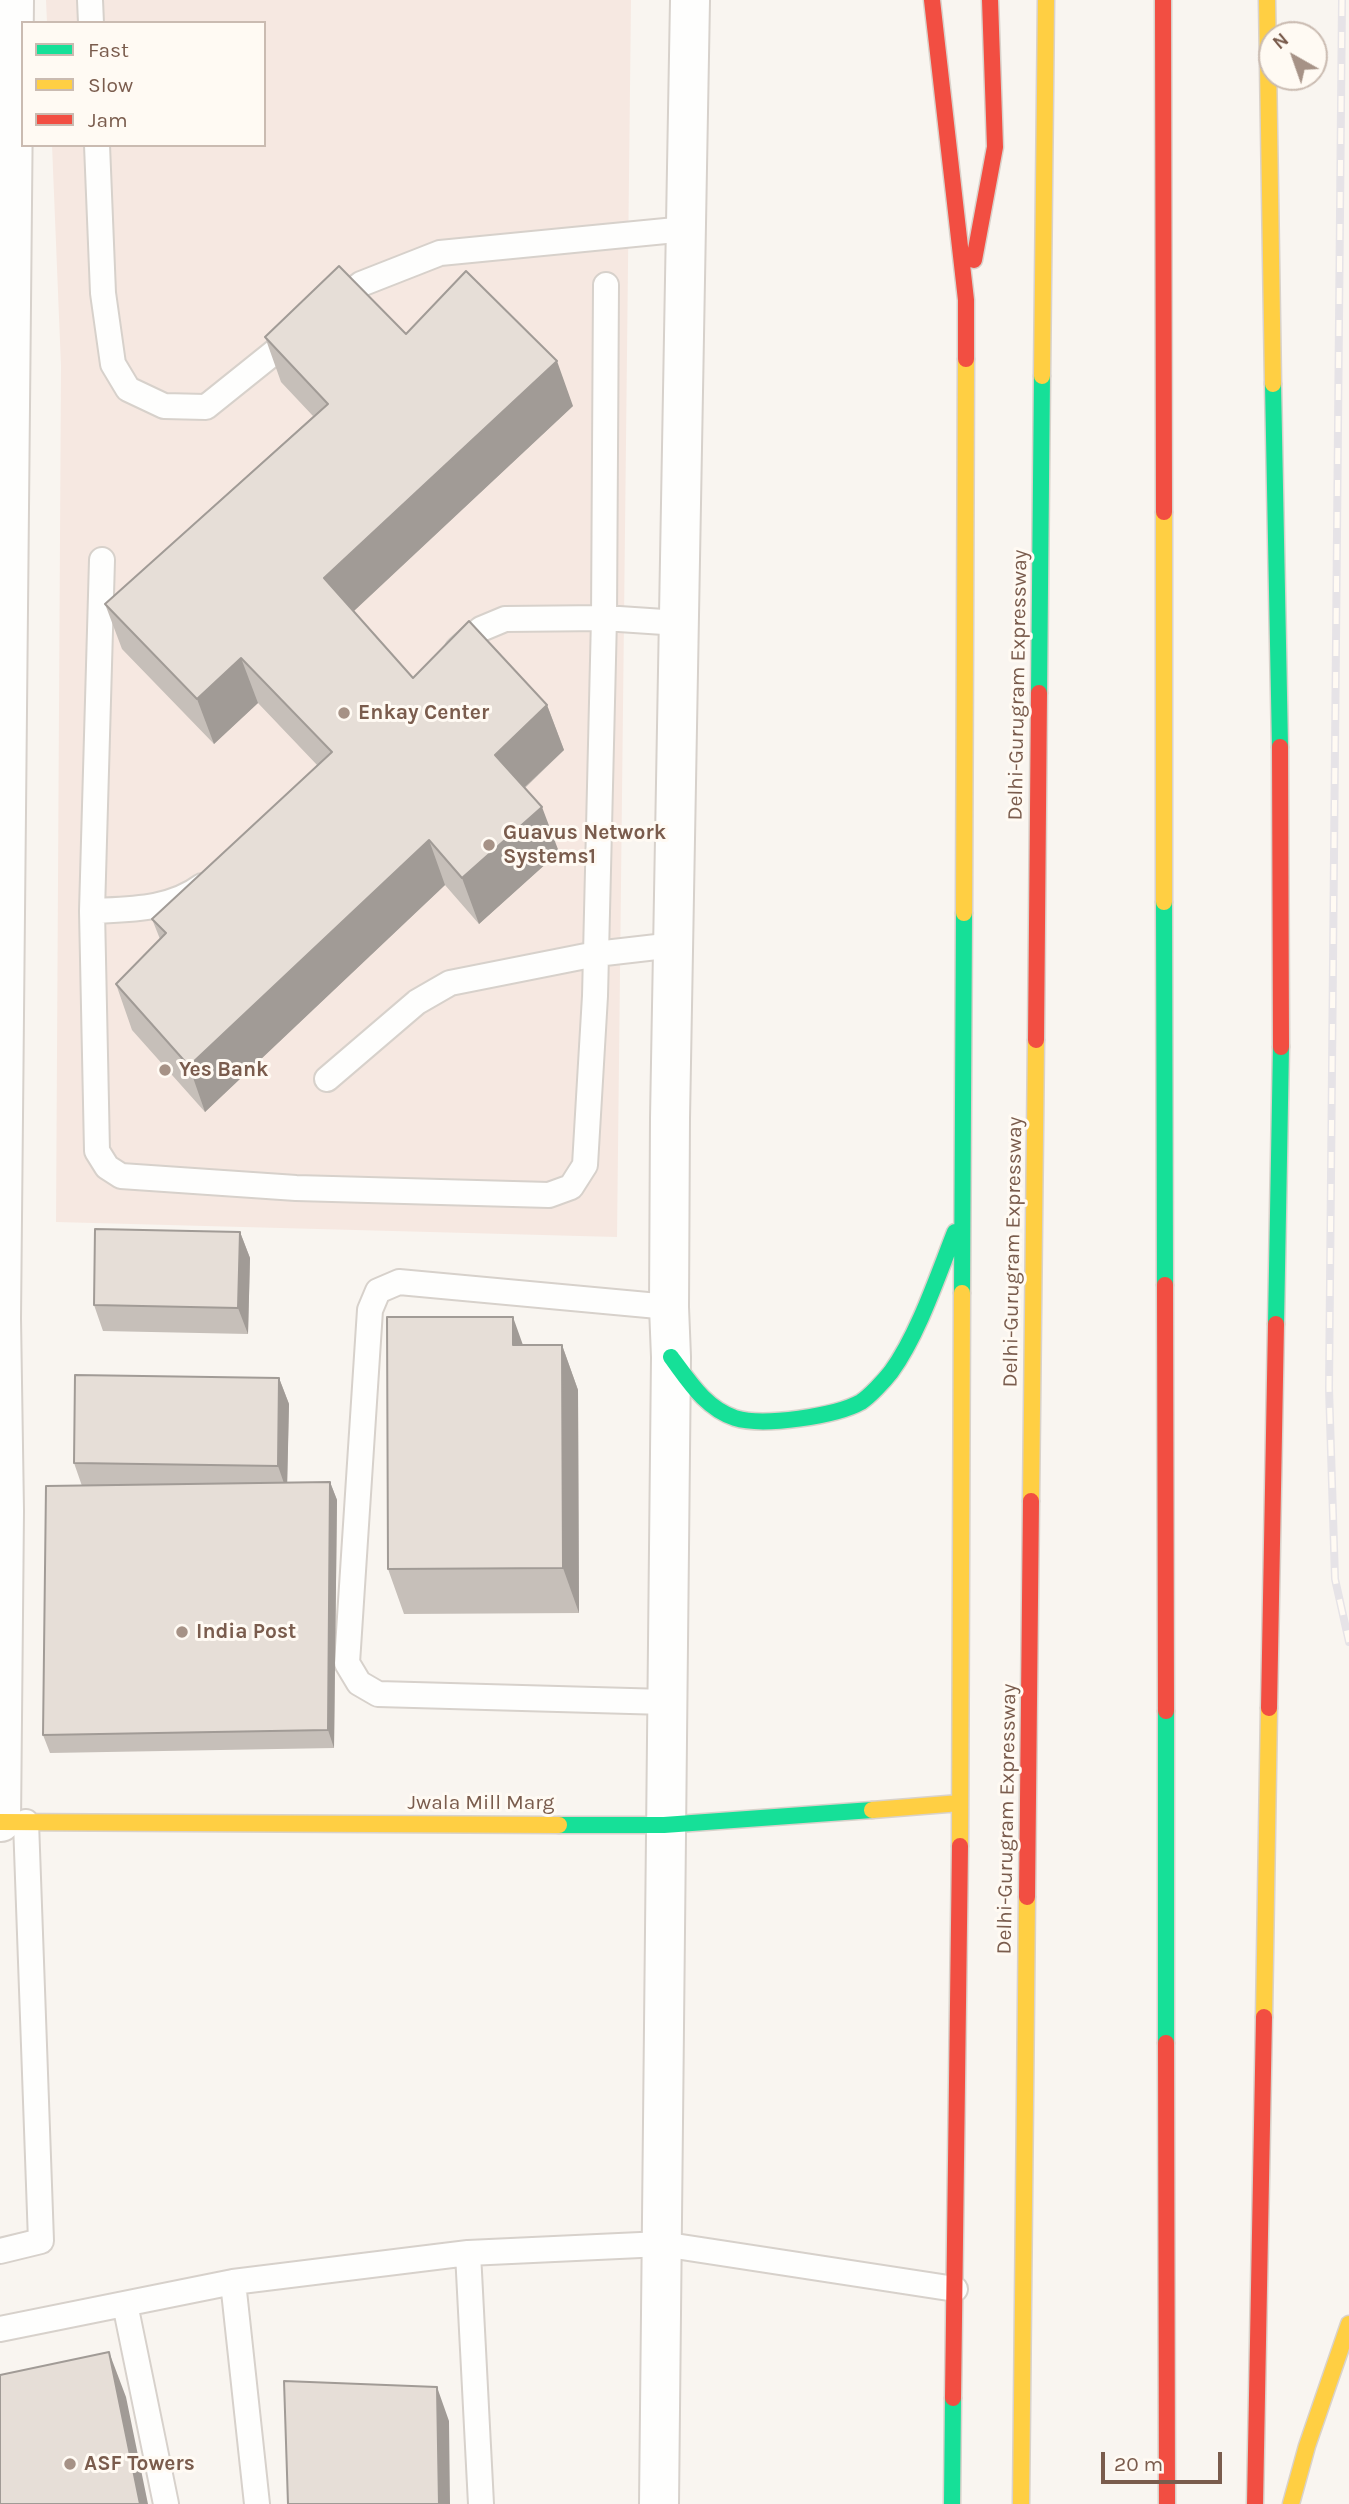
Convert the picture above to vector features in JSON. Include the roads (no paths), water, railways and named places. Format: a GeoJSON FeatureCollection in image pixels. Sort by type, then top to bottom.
{"type":"FeatureCollection","features":[{"type":"Feature","properties":{"kind":"main road"},"geometry":{"type":"LineString","coordinates":[[932,0],[966,300],[960,1803],[953,2504]]}},
{"type":"Feature","properties":{"kind":"main road"},"geometry":{"type":"LineString","coordinates":[[966,300],[995,146],[990,0]]}},
{"type":"Feature","properties":{"kind":"main road","name":"Delhi-Gurugram Expressway"},"geometry":{"type":"LineString","coordinates":[[1021,2504],[1046,0]]}},
{"type":"Feature","properties":{"kind":"main road"},"geometry":{"type":"LineString","coordinates":[[1163,0],[1167,2504]]}},
{"type":"Feature","properties":{"kind":"main road"},"geometry":{"type":"LineString","coordinates":[[1255,2504],[1283,948],[1266,0]]}},
{"type":"Feature","properties":{"kind":"main road"},"geometry":{"type":"LineString","coordinates":[[671,1357],[701,1398],[736,1418],[771,1420],[815,1416],[860,1402],[891,1372],[922,1313],[962,1214]]}},
{"type":"Feature","properties":{"kind":"main road","name":"Jwala Mill Marg"},"geometry":{"type":"LineString","coordinates":[[9,1822],[664,1825],[960,1803]]}},
{"type":"Feature","properties":{"kind":"main road"},"geometry":{"type":"LineString","coordinates":[[1291,2504],[1307,2446],[1349,2324]]}},
{"type":"Feature","properties":{"kind":"street"},"geometry":{"type":"LineString","coordinates":[[9,1822],[0,1318],[3,758],[15,0]]}},
{"type":"Feature","properties":{"kind":"street"},"geometry":{"type":"LineString","coordinates":[[659,2504],[664,1825],[671,1357],[669,1307],[690,0]]}},
{"type":"Feature","properties":{"kind":"lane"},"geometry":{"type":"LineString","coordinates":[[90,0],[91,21]]}},
{"type":"Feature","properties":{"kind":"lane"},"geometry":{"type":"LineString","coordinates":[[97,147],[103,293],[113,364],[128,389],[164,406],[206,407],[361,284],[440,253],[686,229]]}},
{"type":"Feature","properties":{"kind":"lane"},"geometry":{"type":"LineString","coordinates":[[102,560],[92,911],[97,1151],[107,1167],[121,1176],[296,1188],[549,1195],[571,1187],[584,1165],[596,954],[604,618],[606,285]]}},
{"type":"Feature","properties":{"kind":"lane"},"geometry":{"type":"LineString","coordinates":[[458,649],[481,629],[505,619],[604,618],[679,623]]}},
{"type":"Feature","properties":{"kind":"lane"},"geometry":{"type":"LineString","coordinates":[[92,911],[149,908],[189,896],[219,874]]}},
{"type":"Feature","properties":{"kind":"lane"},"geometry":{"type":"LineString","coordinates":[[327,1079],[417,1002],[450,983],[596,954],[674,945]]}},
{"type":"Feature","properties":{"kind":"lane"},"geometry":{"type":"LineString","coordinates":[[666,1702],[378,1693],[359,1684],[347,1663],[370,1310],[378,1291],[399,1282],[669,1307]]}},
{"type":"Feature","properties":{"kind":"lane"},"geometry":{"type":"LineString","coordinates":[[0,2251],[41,2241],[9,1822]]}},
{"type":"Feature","properties":{"kind":"lane"},"geometry":{"type":"LineString","coordinates":[[0,2329],[233,2283],[468,2253],[662,2244],[955,2289]]}},
{"type":"Feature","properties":{"kind":"lane"},"geometry":{"type":"LineString","coordinates":[[468,2253],[481,2504]]}},
{"type":"Feature","properties":{"kind":"lane"},"geometry":{"type":"LineString","coordinates":[[233,2283],[257,2504]]}},
{"type":"Feature","properties":{"kind":"lane"},"geometry":{"type":"LineString","coordinates":[[125,2304],[166,2504]]}},
{"type":"Feature","properties":{"kind":"railway"},"geometry":{"type":"LineString","coordinates":[[1342,0],[1329,1388],[1335,1579],[1349,1642]]}},
{"type":"Feature","properties":{"kind":"place","name":"Enkay Center"},"geometry":{"type":"Point","coordinates":[344,713]}},
{"type":"Feature","properties":{"kind":"place","name":"Guavus Network Systems1"},"geometry":{"type":"Point","coordinates":[489,845]}},
{"type":"Feature","properties":{"kind":"place","name":"Yes Bank"},"geometry":{"type":"Point","coordinates":[165,1070]}},
{"type":"Feature","properties":{"kind":"place","name":"India Post"},"geometry":{"type":"Point","coordinates":[182,1632]}},
{"type":"Feature","properties":{"kind":"place","name":"ASF Towers"},"geometry":{"type":"Point","coordinates":[70,2464]}}]}
